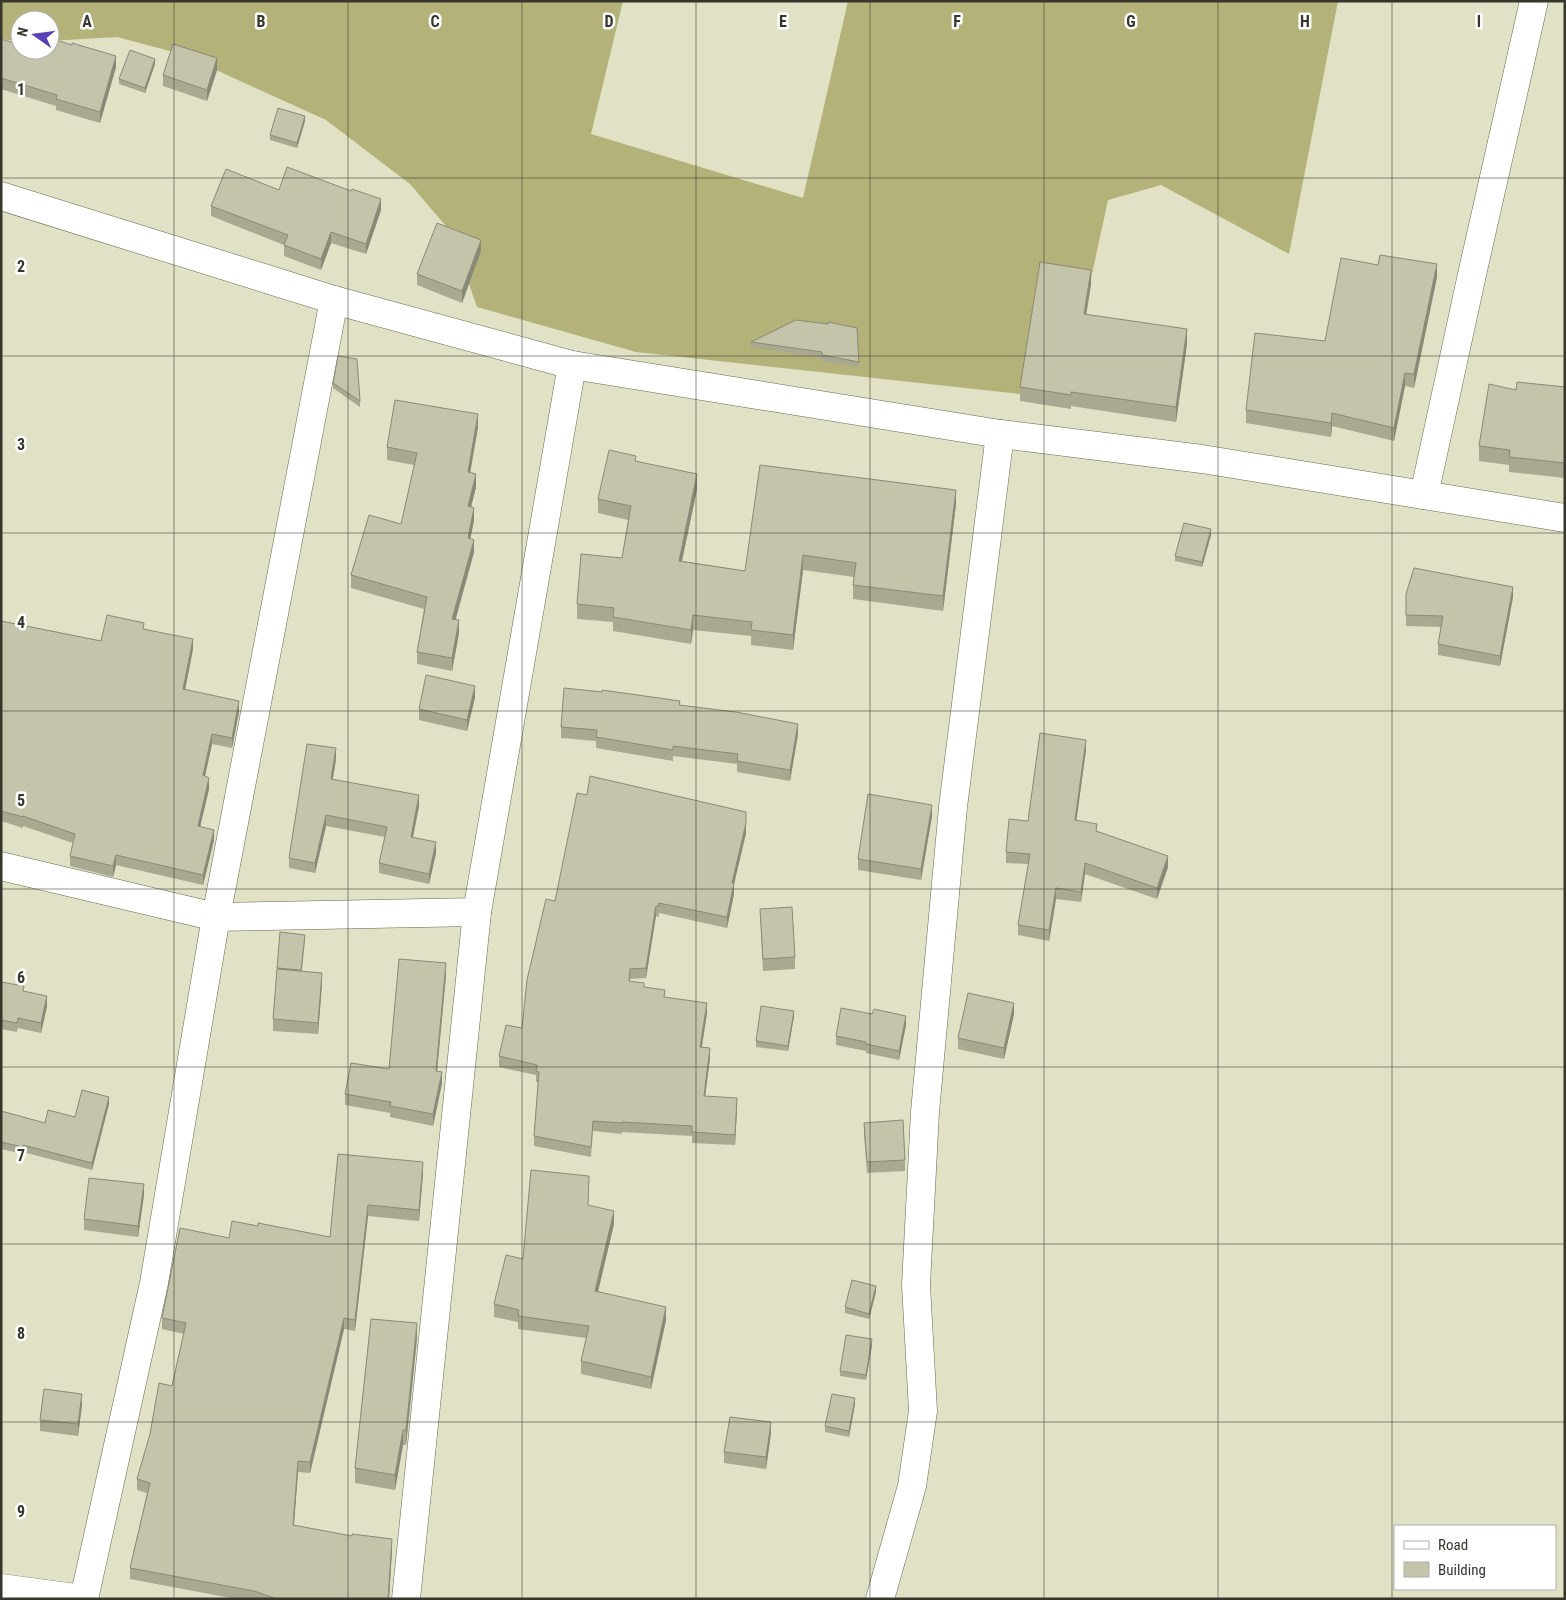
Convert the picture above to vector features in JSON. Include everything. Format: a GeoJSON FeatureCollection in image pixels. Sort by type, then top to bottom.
{"type":"FeatureCollection","features":[{"type":"Feature","properties":{"kind":"street"},"geometry":{"type":"LineString","coordinates":[[1424,496],[1534,1]]}},
{"type":"Feature","properties":{"kind":"street"},"geometry":{"type":"LineString","coordinates":[[1,196],[334,300],[572,365],[1000,434],[1202,459],[1565,518]]}},
{"type":"Feature","properties":{"kind":"street"},"geometry":{"type":"LineString","coordinates":[[1,1588],[84,1599],[154,1283],[216,917],[334,300]]}},
{"type":"Feature","properties":{"kind":"street"},"geometry":{"type":"LineString","coordinates":[[406,1599],[477,912],[572,365]]}},
{"type":"Feature","properties":{"kind":"street"},"geometry":{"type":"LineString","coordinates":[[880,1599],[912,1486],[923,1411],[916,1285],[925,1112],[953,807],[1000,434]]}},
{"type":"Feature","properties":{"kind":"street"},"geometry":{"type":"LineString","coordinates":[[1,866],[216,917],[477,912]]}},
{"type":"Feature","properties":{"kind":"shaded area"},"geometry":{"type":"Polygon","coordinates":[[[1,1],[623,1],[591,134],[803,198],[848,1],[1338,1],[1289,254],[1161,185],[1108,200],[1065,399],[636,352],[477,307],[451,232],[410,184],[326,120],[181,54],[117,37],[60,40],[60,10],[10,10],[10,40],[1,39],[1,1]]]}},
{"type":"Feature","properties":{"kind":"building"},"geometry":{"type":"Polygon","coordinates":[[[1,39],[10,42],[10,60],[60,60],[60,41],[116,56],[100,112],[56,99],[57,95],[1,78],[1,39]]]}},
{"type":"Feature","properties":{"kind":"building"},"geometry":{"type":"Polygon","coordinates":[[[173,44],[217,58],[207,90],[163,75],[173,44]]]}},
{"type":"Feature","properties":{"kind":"building"},"geometry":{"type":"Polygon","coordinates":[[[130,50],[155,59],[145,88],[119,79],[130,50]]]}},
{"type":"Feature","properties":{"kind":"building"},"geometry":{"type":"Polygon","coordinates":[[[278,108],[305,116],[297,143],[270,135],[278,108]]]}},
{"type":"Feature","properties":{"kind":"building"},"geometry":{"type":"Polygon","coordinates":[[[287,167],[351,191],[352,189],[381,199],[366,244],[331,232],[321,259],[284,245],[288,235],[211,206],[226,169],[279,190],[287,167]]]}},
{"type":"Feature","properties":{"kind":"building"},"geometry":{"type":"Polygon","coordinates":[[[437,223],[481,240],[462,291],[417,274],[437,223]]]}},
{"type":"Feature","properties":{"kind":"building"},"geometry":{"type":"Polygon","coordinates":[[[1380,255],[1437,264],[1414,374],[1405,373],[1394,428],[1332,413],[1331,423],[1246,410],[1255,333],[1325,341],[1341,258],[1378,265],[1380,255]]]}},
{"type":"Feature","properties":{"kind":"building"},"geometry":{"type":"Polygon","coordinates":[[[1040,262],[1091,270],[1084,314],[1187,329],[1176,407],[1071,392],[1071,395],[1020,387],[1040,262]]]}},
{"type":"Feature","properties":{"kind":"building"},"geometry":{"type":"Polygon","coordinates":[[[796,320],[828,324],[828,322],[857,328],[859,362],[822,355],[822,352],[751,342],[796,320]]]}},
{"type":"Feature","properties":{"kind":"building"},"geometry":{"type":"Polygon","coordinates":[[[338,356],[357,359],[360,401],[333,383],[338,356]]]}},
{"type":"Feature","properties":{"kind":"building"},"geometry":{"type":"Polygon","coordinates":[[[1517,382],[1565,387],[1565,463],[1509,457],[1510,450],[1479,446],[1489,384],[1516,390],[1517,382]]]}},
{"type":"Feature","properties":{"kind":"building"},"geometry":{"type":"Polygon","coordinates":[[[395,400],[478,414],[468,472],[476,474],[468,506],[474,508],[468,538],[474,540],[452,619],[459,620],[452,658],[417,652],[427,597],[351,575],[369,515],[401,524],[417,453],[387,447],[395,400]]]}},
{"type":"Feature","properties":{"kind":"building"},"geometry":{"type":"Polygon","coordinates":[[[609,450],[636,456],[635,461],[697,474],[679,561],[745,571],[760,465],[956,490],[943,596],[853,585],[856,563],[803,555],[793,635],[751,630],[752,622],[693,615],[691,630],[613,617],[614,608],[577,604],[581,554],[622,558],[631,506],[598,499],[609,450]]]}},
{"type":"Feature","properties":{"kind":"building"},"geometry":{"type":"Polygon","coordinates":[[[1184,523],[1211,529],[1202,562],[1175,556],[1184,523]]]}},
{"type":"Feature","properties":{"kind":"building"},"geometry":{"type":"Polygon","coordinates":[[[1414,568],[1513,587],[1500,656],[1438,644],[1443,616],[1406,615],[1406,594],[1414,568]]]}},
{"type":"Feature","properties":{"kind":"building"},"geometry":{"type":"Polygon","coordinates":[[[107,615],[144,623],[143,629],[193,639],[183,689],[239,701],[232,738],[212,734],[203,775],[209,778],[198,826],[214,830],[203,875],[116,855],[113,866],[70,856],[75,834],[23,816],[1,811],[1,621],[101,641],[107,615]]]}},
{"type":"Feature","properties":{"kind":"building"},"geometry":{"type":"Polygon","coordinates":[[[426,675],[475,686],[467,720],[419,709],[426,675]]]}},
{"type":"Feature","properties":{"kind":"building"},"geometry":{"type":"Polygon","coordinates":[[[564,688],[602,692],[602,690],[680,701],[679,705],[736,712],[798,724],[790,770],[737,761],[738,754],[673,746],[673,750],[596,737],[597,730],[561,727],[564,688]]]}},
{"type":"Feature","properties":{"kind":"building"},"geometry":{"type":"Polygon","coordinates":[[[1040,733],[1086,740],[1075,820],[1097,824],[1096,831],[1168,856],[1157,888],[1085,863],[1081,892],[1056,888],[1049,930],[1018,925],[1030,854],[1006,852],[1009,819],[1028,821],[1040,733]]]}},
{"type":"Feature","properties":{"kind":"building"},"geometry":{"type":"Polygon","coordinates":[[[307,744],[336,748],[331,779],[419,795],[411,837],[436,842],[429,874],[379,863],[387,827],[326,815],[315,863],[289,858],[307,744]]]}},
{"type":"Feature","properties":{"kind":"building"},"geometry":{"type":"Polygon","coordinates":[[[590,776],[746,812],[746,823],[732,883],[734,883],[727,917],[659,903],[659,906],[656,906],[646,968],[630,969],[629,981],[644,983],[644,987],[665,990],[664,997],[707,1003],[700,1047],[710,1048],[704,1096],[737,1098],[735,1135],[692,1132],[692,1126],[593,1121],[591,1147],[534,1136],[539,1072],[536,1071],[537,1065],[499,1056],[506,1025],[522,1028],[527,980],[546,899],[555,901],[577,793],[587,795],[590,776]]]}},
{"type":"Feature","properties":{"kind":"building"},"geometry":{"type":"Polygon","coordinates":[[[868,794],[932,805],[921,869],[858,859],[868,794]]]}},
{"type":"Feature","properties":{"kind":"building"},"geometry":{"type":"Polygon","coordinates":[[[792,907],[795,957],[763,959],[760,909],[792,907]]]}},
{"type":"Feature","properties":{"kind":"building"},"geometry":{"type":"Polygon","coordinates":[[[280,932],[305,935],[301,970],[277,968],[280,932]]]}},
{"type":"Feature","properties":{"kind":"building"},"geometry":{"type":"Polygon","coordinates":[[[399,959],[446,963],[436,1071],[442,1072],[433,1114],[390,1106],[391,1102],[345,1094],[351,1063],[389,1069],[399,959]]]}},
{"type":"Feature","properties":{"kind":"building"},"geometry":{"type":"Polygon","coordinates":[[[277,969],[322,973],[318,1023],[273,1019],[277,969]]]}},
{"type":"Feature","properties":{"kind":"building"},"geometry":{"type":"Polygon","coordinates":[[[1,982],[24,986],[23,991],[47,996],[41,1023],[18,1018],[17,1023],[1,1020],[1,982]]]}},
{"type":"Feature","properties":{"kind":"building"},"geometry":{"type":"Polygon","coordinates":[[[968,993],[1014,1003],[1004,1048],[958,1038],[968,993]]]}},
{"type":"Feature","properties":{"kind":"building"},"geometry":{"type":"Polygon","coordinates":[[[761,1006],[794,1011],[788,1046],[756,1041],[761,1006]]]}},
{"type":"Feature","properties":{"kind":"building"},"geometry":{"type":"Polygon","coordinates":[[[841,1008],[872,1014],[874,1009],[906,1016],[899,1051],[836,1036],[841,1008]]]}},
{"type":"Feature","properties":{"kind":"building"},"geometry":{"type":"Polygon","coordinates":[[[82,1090],[109,1097],[92,1163],[23,1145],[23,1147],[1,1142],[1,1111],[45,1123],[48,1110],[75,1117],[82,1090]]]}},
{"type":"Feature","properties":{"kind":"building"},"geometry":{"type":"Polygon","coordinates":[[[903,1120],[905,1160],[867,1162],[864,1123],[903,1120]]]}},
{"type":"Feature","properties":{"kind":"building"},"geometry":{"type":"Polygon","coordinates":[[[338,1154],[423,1162],[419,1210],[368,1205],[355,1320],[344,1318],[310,1462],[298,1461],[293,1525],[352,1536],[352,1534],[392,1539],[388,1599],[277,1599],[254,1591],[130,1568],[150,1483],[137,1479],[150,1434],[159,1383],[172,1386],[186,1323],[162,1318],[180,1228],[229,1238],[232,1221],[258,1226],[258,1223],[330,1237],[338,1154]]]}},
{"type":"Feature","properties":{"kind":"building"},"geometry":{"type":"Polygon","coordinates":[[[531,1170],[589,1176],[588,1205],[614,1211],[595,1291],[666,1307],[651,1377],[581,1361],[589,1326],[518,1316],[519,1310],[494,1304],[506,1255],[523,1259],[531,1170]]]}},
{"type":"Feature","properties":{"kind":"building"},"geometry":{"type":"Polygon","coordinates":[[[89,1178],[144,1184],[138,1226],[84,1219],[89,1178]]]}},
{"type":"Feature","properties":{"kind":"building"},"geometry":{"type":"Polygon","coordinates":[[[852,1280],[876,1286],[869,1314],[845,1307],[852,1280]]]}},
{"type":"Feature","properties":{"kind":"building"},"geometry":{"type":"Polygon","coordinates":[[[371,1319],[417,1323],[406,1430],[403,1430],[395,1475],[355,1468],[371,1319]]]}},
{"type":"Feature","properties":{"kind":"building"},"geometry":{"type":"Polygon","coordinates":[[[846,1335],[872,1339],[866,1375],[840,1371],[846,1335]]]}},
{"type":"Feature","properties":{"kind":"building"},"geometry":{"type":"Polygon","coordinates":[[[44,1389],[82,1394],[78,1424],[40,1420],[44,1389]]]}},
{"type":"Feature","properties":{"kind":"building"},"geometry":{"type":"Polygon","coordinates":[[[832,1394],[855,1398],[849,1431],[825,1426],[832,1394]]]}},
{"type":"Feature","properties":{"kind":"building"},"geometry":{"type":"Polygon","coordinates":[[[730,1417],[771,1422],[766,1457],[724,1452],[730,1417]]]}}]}
